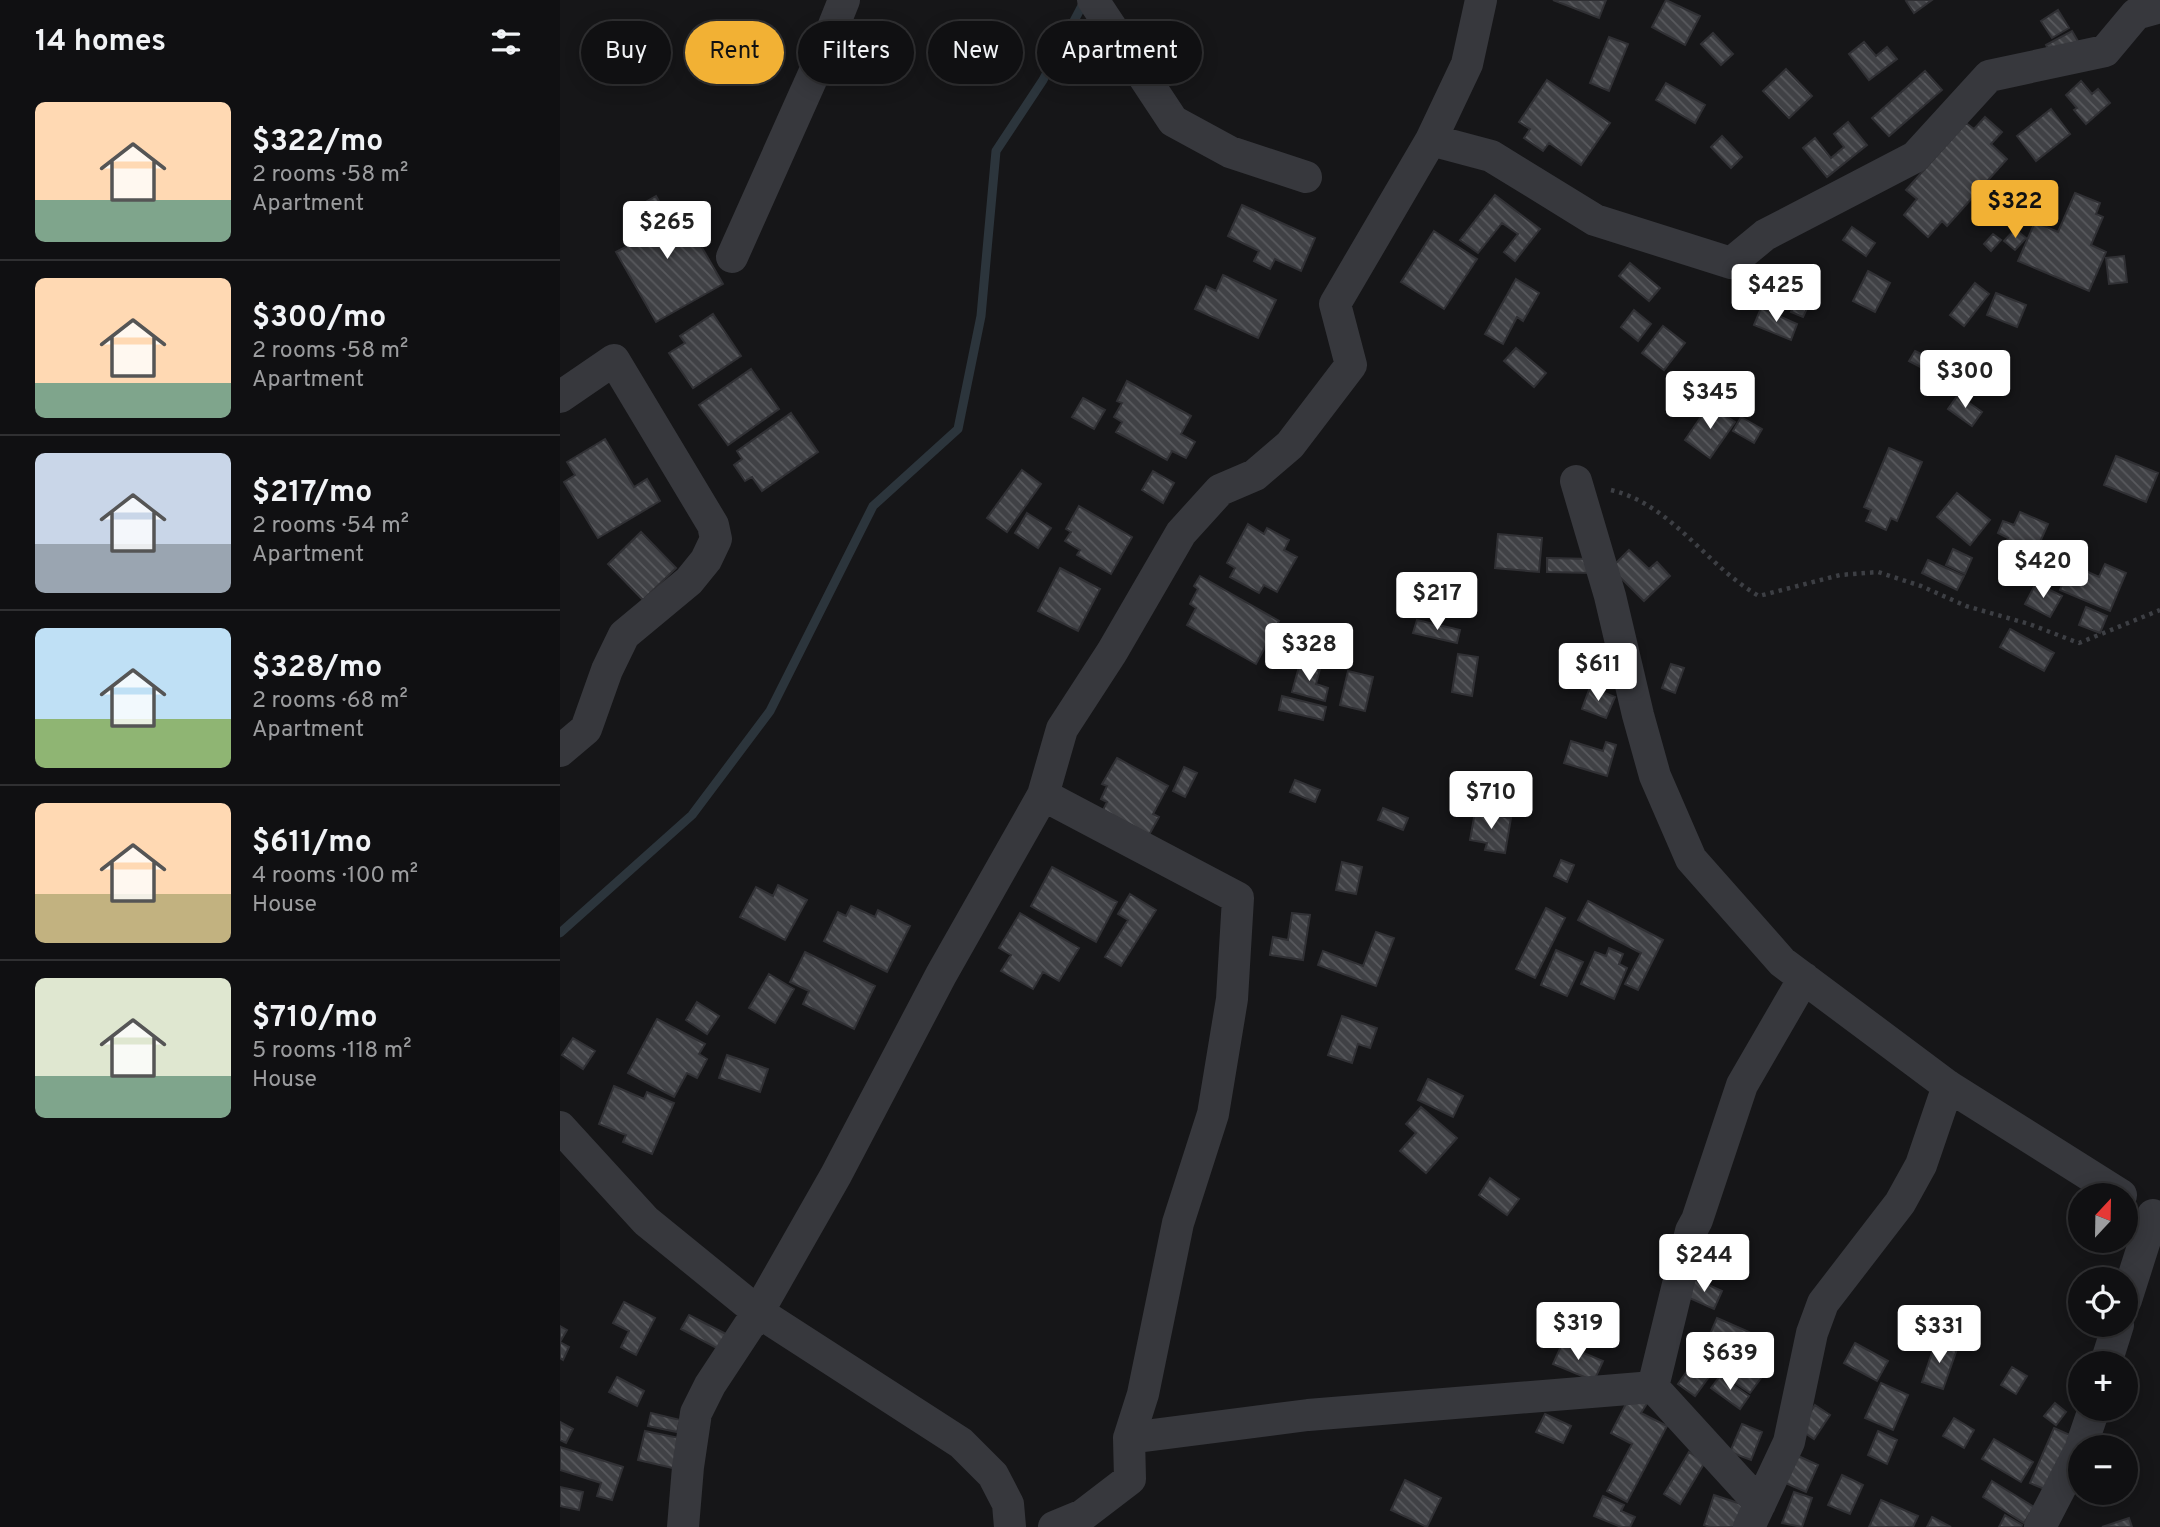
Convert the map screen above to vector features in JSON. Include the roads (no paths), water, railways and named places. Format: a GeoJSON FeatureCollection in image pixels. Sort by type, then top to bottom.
{"type":"FeatureCollection","features":[{"type":"Feature","properties":{"kind":"street"},"geometry":{"type":"LineString","coordinates":[[732,257],[844,0]]}},
{"type":"Feature","properties":{"kind":"street"},"geometry":{"type":"LineString","coordinates":[[1093,0],[1173,121],[1230,152],[1306,177]]}},
{"type":"Feature","properties":{"kind":"street"},"geometry":{"type":"LineString","coordinates":[[683,1527],[696,1413],[710,1385],[758,1312],[836,1175],[941,975],[1043,795],[1062,729],[1112,652],[1181,533],[1220,490],[1255,475],[1290,445],[1352,365],[1335,304],[1431,140],[1467,64],[1481,0]]}},
{"type":"Feature","properties":{"kind":"street"},"geometry":{"type":"LineString","coordinates":[[1431,140],[1491,156],[1595,220],[1731,262],[1765,235],[1915,157],[1989,76],[2105,51],[2136,14],[2160,7]]}},
{"type":"Feature","properties":{"kind":"street"},"geometry":{"type":"LineString","coordinates":[[560,397],[614,360],[705,510],[713,525],[716,539],[706,560],[689,581],[624,635],[607,670],[586,729],[560,751]]}},
{"type":"Feature","properties":{"kind":"street"},"geometry":{"type":"LineString","coordinates":[[1576,481],[1610,596],[1655,776],[1690,859],[1782,962],[1948,1086],[2103,1183]]}},
{"type":"Feature","properties":{"kind":"street"},"geometry":{"type":"LineString","coordinates":[[1043,795],[1238,898],[1232,999],[1213,1114],[1178,1223],[1143,1394],[1129,1438],[1130,1479],[1083,1515],[1055,1527]]}},
{"type":"Feature","properties":{"kind":"street"},"geometry":{"type":"LineString","coordinates":[[1654,1387],[1691,1231],[1742,1085],[1804,978]]}},
{"type":"Feature","properties":{"kind":"street"},"geometry":{"type":"LineString","coordinates":[[1654,1387],[1755,1516],[1790,1443],[1812,1333],[1823,1303],[1900,1203],[1921,1165],[1948,1086]]}},
{"type":"Feature","properties":{"kind":"street"},"geometry":{"type":"LineString","coordinates":[[560,1127],[646,1221],[758,1312],[961,1443],[992,1475],[1008,1504],[1010,1527]]}},
{"type":"Feature","properties":{"kind":"street"},"geometry":{"type":"LineString","coordinates":[[2138,1206],[2157,1218],[2138,1268]]}},
{"type":"Feature","properties":{"kind":"street"},"geometry":{"type":"LineString","coordinates":[[1129,1438],[1307,1415],[1654,1387]]}},
{"type":"Feature","properties":{"kind":"street"},"geometry":{"type":"LineString","coordinates":[[2040,1527],[2068,1472]]}},
{"type":"Feature","properties":{"kind":"waterway"},"geometry":{"type":"LineString","coordinates":[[560,933],[692,815],[770,711],[873,506],[958,429],[981,316],[996,151],[1043,80],[1085,0]]}}]}
